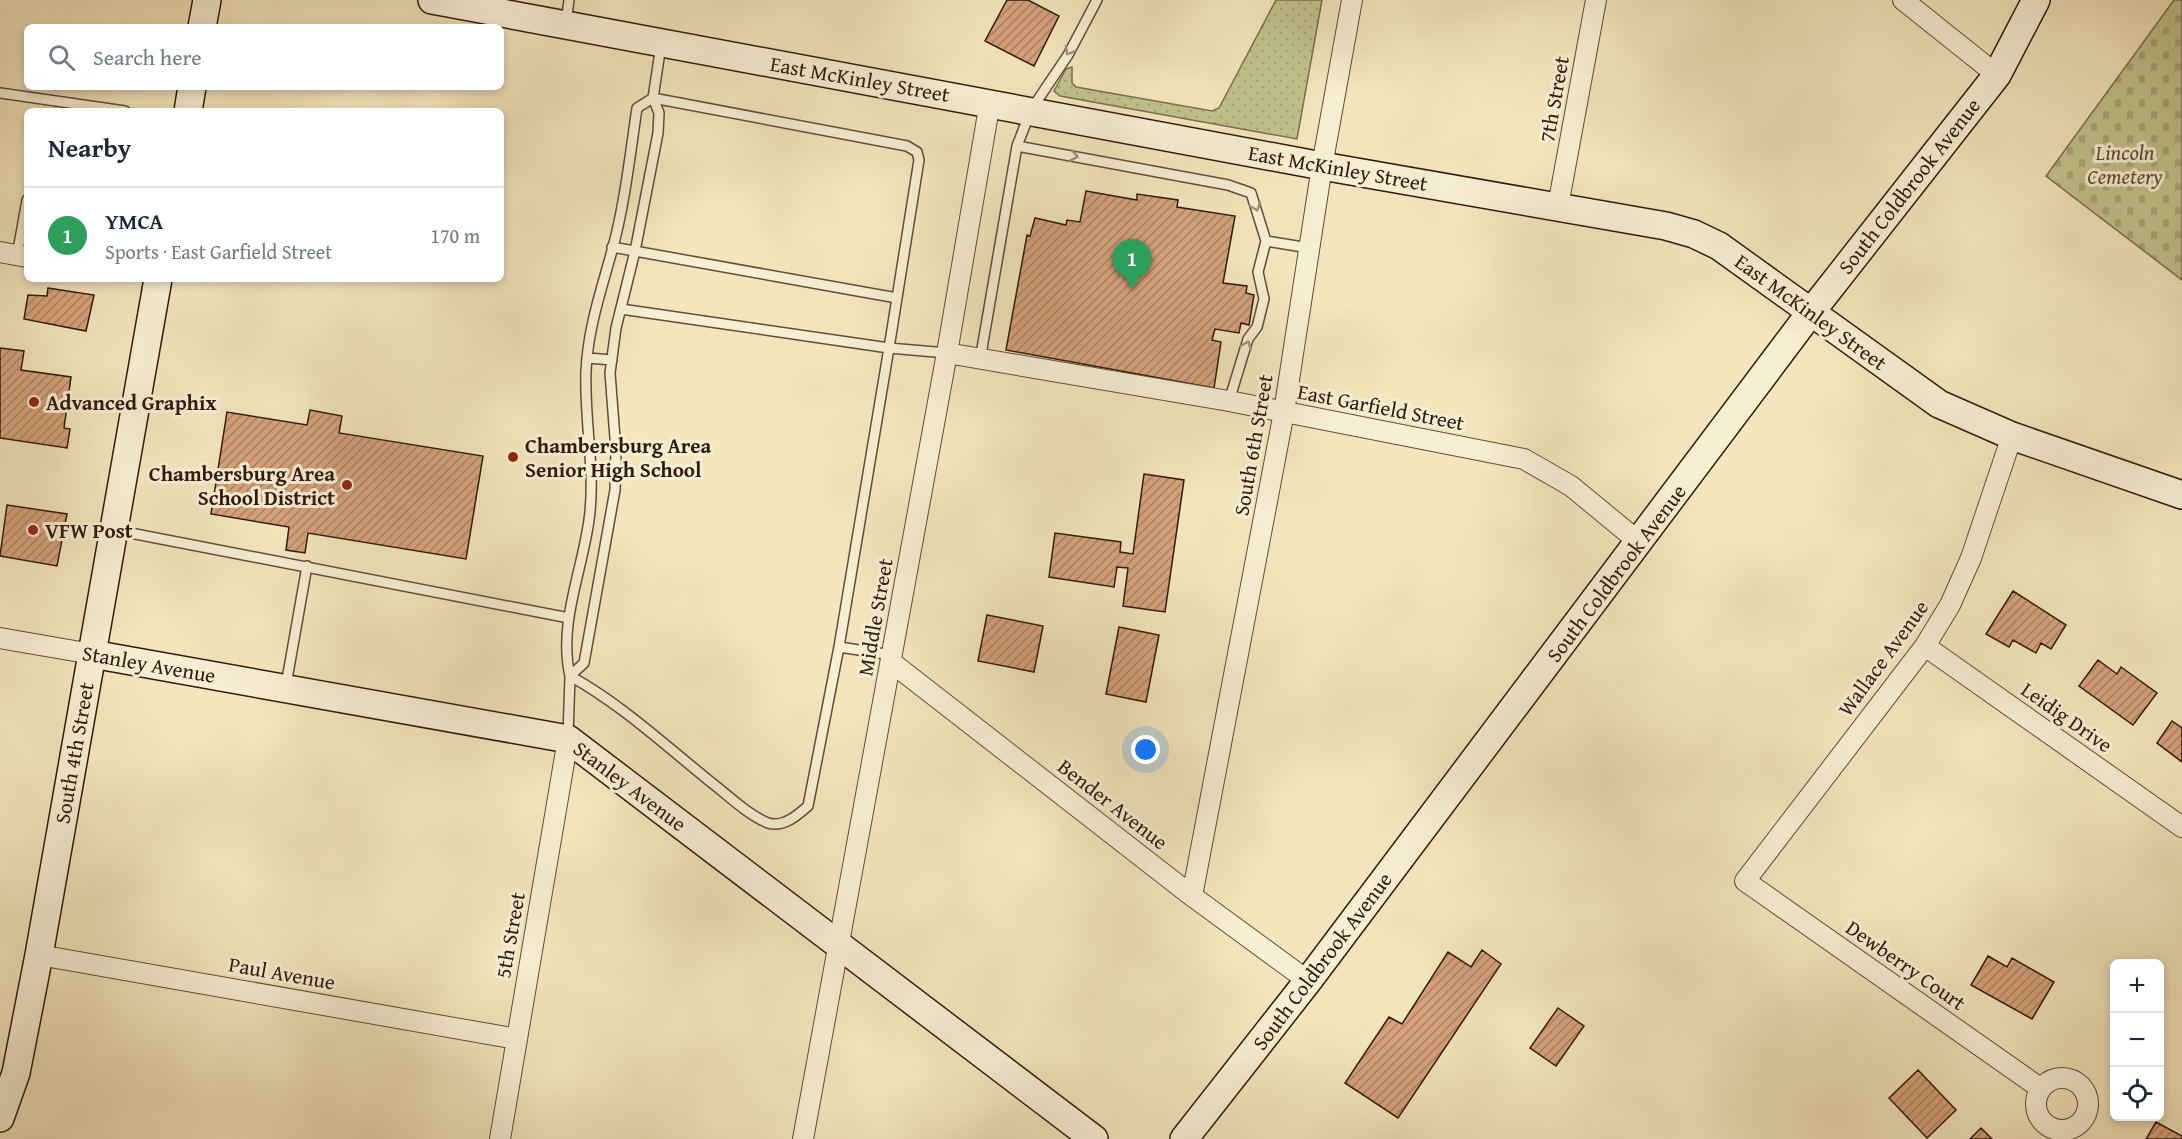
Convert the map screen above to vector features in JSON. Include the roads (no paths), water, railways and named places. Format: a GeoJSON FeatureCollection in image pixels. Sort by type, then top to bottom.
{"type":"FeatureCollection","features":[{"type":"Feature","properties":{"kind":"street"},"geometry":{"type":"LineString","coordinates":[[203,24],[207,0]]}},
{"type":"Feature","properties":{"kind":"street","name":"East McKinley Street"},"geometry":{"type":"LineString","coordinates":[[432,0],[567,12],[662,43],[990,102],[1322,166],[1558,206],[1665,226],[1694,234],[1719,246],[1939,404],[2012,436],[2182,495]]}},
{"type":"Feature","properties":{"kind":"street","name":"South 6th Street"},"geometry":{"type":"LineString","coordinates":[[1192,896],[1284,412],[1322,166],[1352,0]]}},
{"type":"Feature","properties":{"kind":"street","name":"7th Street"},"geometry":{"type":"LineString","coordinates":[[1558,206],[1596,0]]}},
{"type":"Feature","properties":{"kind":"street"},"geometry":{"type":"LineString","coordinates":[[1904,0],[1997,75]]}},
{"type":"Feature","properties":{"kind":"street","name":"South Coldbrook Avenue"},"geometry":{"type":"LineString","coordinates":[[1184,1139],[1308,981],[1811,312],[1997,75],[2036,0]]}},
{"type":"Feature","properties":{"kind":"street"},"geometry":{"type":"LineString","coordinates":[[188,108],[192,90]]}},
{"type":"Feature","properties":{"kind":"street","name":"Middle Street"},"geometry":{"type":"LineString","coordinates":[[803,1139],[892,659],[990,102]]}},
{"type":"Feature","properties":{"kind":"street","name":"South 4th Street"},"geometry":{"type":"LineString","coordinates":[[0,1118],[16,1073],[39,955],[157,282]]}},
{"type":"Feature","properties":{"kind":"street","name":"East Garfield Street"},"geometry":{"type":"LineString","coordinates":[[947,353],[1229,401],[1524,459],[1571,486],[1640,542]]}},
{"type":"Feature","properties":{"kind":"street","name":"Wallace Avenue"},"geometry":{"type":"LineString","coordinates":[[1745,881],[1925,646],[1950,605],[1971,558],[2012,436]]}},
{"type":"Feature","properties":{"kind":"street","name":"Stanley Avenue"},"geometry":{"type":"LineString","coordinates":[[0,638],[568,739],[838,942],[1094,1139]]}},
{"type":"Feature","properties":{"kind":"street","name":"Leidig Drive"},"geometry":{"type":"LineString","coordinates":[[1925,646],[2182,827]]}},
{"type":"Feature","properties":{"kind":"street","name":"Bender Avenue"},"geometry":{"type":"LineString","coordinates":[[892,659],[1192,896],[1308,981]]}},
{"type":"Feature","properties":{"kind":"street","name":"5th Street"},"geometry":{"type":"LineString","coordinates":[[500,1139],[568,739]]}},
{"type":"Feature","properties":{"kind":"street","name":"Dewberry Court"},"geometry":{"type":"LineString","coordinates":[[1745,881],[2040,1088]]}},
{"type":"Feature","properties":{"kind":"street","name":"Paul Avenue"},"geometry":{"type":"LineString","coordinates":[[39,955],[517,1039]]}},
{"type":"Feature","properties":{"kind":"lane"},"geometry":{"type":"LineString","coordinates":[[980,360],[1017,146],[1031,110],[1068,55],[1097,0]]}},
{"type":"Feature","properties":{"kind":"lane"},"geometry":{"type":"LineString","coordinates":[[570,676],[584,663],[615,490],[616,451],[610,373],[658,133],[659,113],[653,98],[662,43]]}},
{"type":"Feature","properties":{"kind":"lane"},"geometry":{"type":"LineString","coordinates":[[0,93],[105,108]]}},
{"type":"Feature","properties":{"kind":"lane"},"geometry":{"type":"LineString","coordinates":[[568,739],[570,676],[565,654],[569,618],[589,520],[592,480],[588,358],[591,327],[625,189],[637,108],[653,98],[907,146],[916,152],[919,160],[839,647],[808,806],[798,816],[781,824],[769,823],[734,800],[599,692],[570,676]]}},
{"type":"Feature","properties":{"kind":"lane"},"geometry":{"type":"LineString","coordinates":[[42,108],[44,99]]}},
{"type":"Feature","properties":{"kind":"lane"},"geometry":{"type":"LineString","coordinates":[[1017,146],[1228,185],[1251,193],[1266,241],[1258,272],[1264,299],[1257,327],[1248,339],[1229,401]]}},
{"type":"Feature","properties":{"kind":"lane"},"geometry":{"type":"LineString","coordinates":[[15,255],[24,214]]}},
{"type":"Feature","properties":{"kind":"lane"},"geometry":{"type":"LineString","coordinates":[[1266,241],[1309,248]]}},
{"type":"Feature","properties":{"kind":"lane"},"geometry":{"type":"LineString","coordinates":[[612,247],[897,298]]}},
{"type":"Feature","properties":{"kind":"lane"},"geometry":{"type":"LineString","coordinates":[[621,309],[889,348],[947,353]]}},
{"type":"Feature","properties":{"kind":"lane"},"geometry":{"type":"LineString","coordinates":[[588,358],[612,360]]}},
{"type":"Feature","properties":{"kind":"lane"},"geometry":{"type":"LineString","coordinates":[[113,530],[569,618]]}},
{"type":"Feature","properties":{"kind":"lane"},"geometry":{"type":"LineString","coordinates":[[286,688],[307,566]]}},
{"type":"Feature","properties":{"kind":"lane"},"geometry":{"type":"LineString","coordinates":[[839,647],[892,659]]}},
{"type":"Feature","properties":{"kind":"place","name":"YMCA"},"geometry":{"type":"Point","coordinates":[1132,289]}},
{"type":"Feature","properties":{"kind":"place","name":"Advanced Graphix"},"geometry":{"type":"Point","coordinates":[34,402]}},
{"type":"Feature","properties":{"kind":"place","name":"Chambersburg Area Senior High School"},"geometry":{"type":"Point","coordinates":[513,457]}},
{"type":"Feature","properties":{"kind":"place","name":"Chambersburg Area School District"},"geometry":{"type":"Point","coordinates":[347,485]}},
{"type":"Feature","properties":{"kind":"place","name":"VFW Post"},"geometry":{"type":"Point","coordinates":[33,530]}},
{"type":"Feature","properties":{"kind":"park label","name":"Lincoln Cemetery"},"geometry":{"type":"Point","coordinates":[2125,164]}}]}
